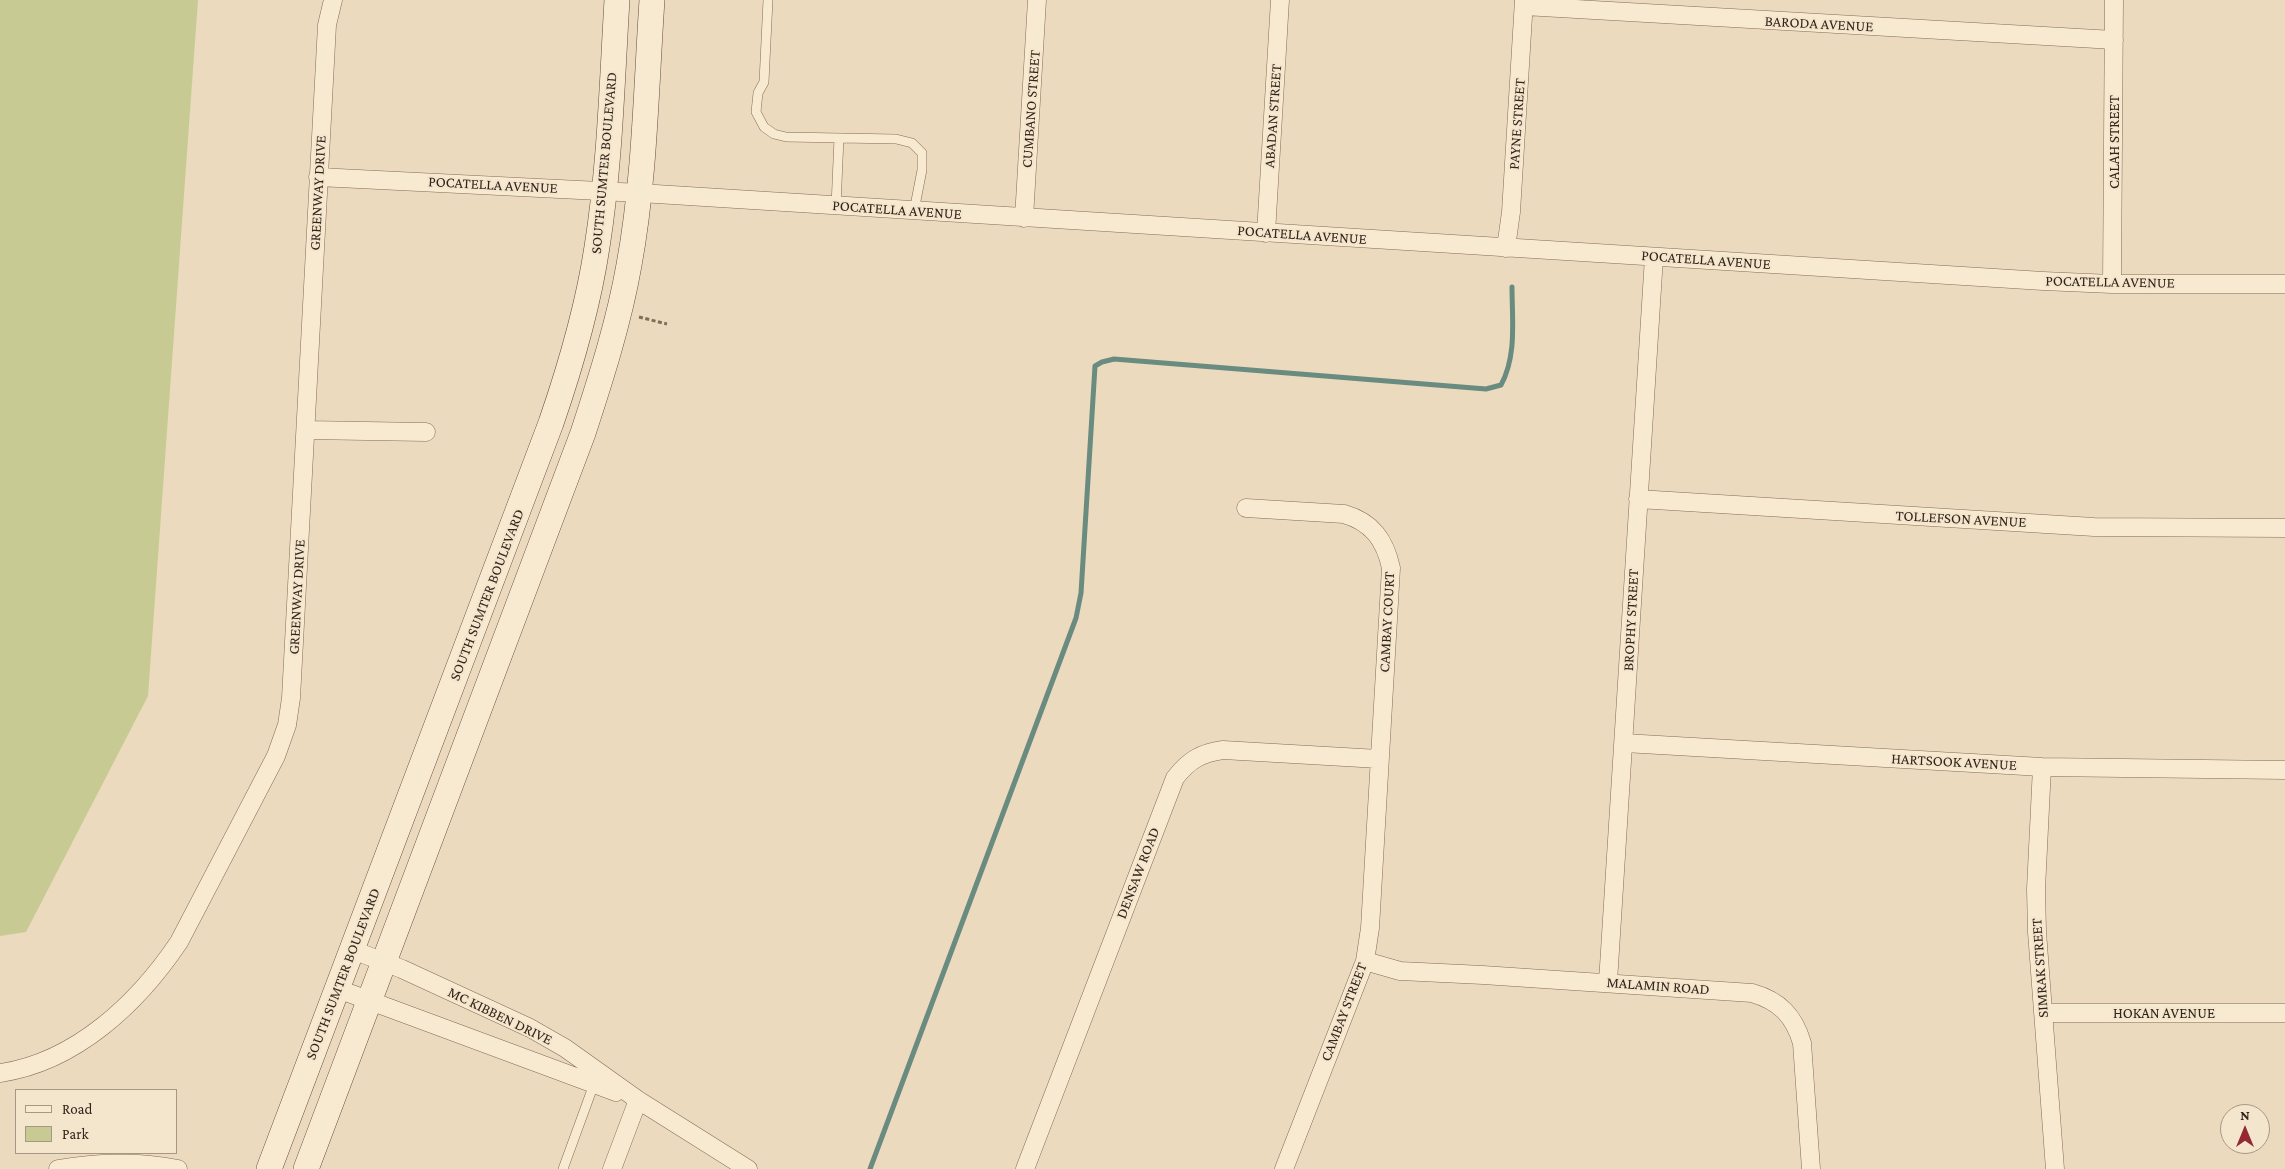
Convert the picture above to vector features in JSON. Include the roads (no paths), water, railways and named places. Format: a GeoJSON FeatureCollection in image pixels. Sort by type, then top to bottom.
{"type":"FeatureCollection","features":[{"type":"Feature","properties":{"kind":"main road","name":"SOUTH SUMTER BOULEVARD"},"geometry":{"type":"LineString","coordinates":[[269,1169],[551,423],[570,366],[586,306],[597,246],[604,191],[617,0]]}},
{"type":"Feature","properties":{"kind":"main road"},"geometry":{"type":"LineString","coordinates":[[306,1169],[583,433],[603,372],[630,264],[640,193],[652,0]]}},
{"type":"Feature","properties":{"kind":"street","name":"GREENWAY DRIVE"},"geometry":{"type":"LineString","coordinates":[[0,1073],[33,1064],[68,1048],[100,1028],[143,990],[161,968],[178,942],[276,756],[287,725],[291,698],[306,430],[326,25],[333,0]]}},
{"type":"Feature","properties":{"kind":"street","name":"CUMBANO STREET"},"geometry":{"type":"LineString","coordinates":[[1024,218],[1037,0]]}},
{"type":"Feature","properties":{"kind":"street","name":"ABADAN STREET"},"geometry":{"type":"LineString","coordinates":[[1266,233],[1280,0]]}},
{"type":"Feature","properties":{"kind":"street","name":"CALAH STREET"},"geometry":{"type":"LineString","coordinates":[[2112,284],[2114,0]]}},
{"type":"Feature","properties":{"kind":"street","name":"BARODA AVENUE"},"geometry":{"type":"LineString","coordinates":[[1524,3],[2114,40]]}},
{"type":"Feature","properties":{"kind":"street","name":"PAYNE STREET"},"geometry":{"type":"LineString","coordinates":[[1506,248],[1511,212],[1524,3]]}},
{"type":"Feature","properties":{"kind":"street","name":"POCATELLA AVENUE"},"geometry":{"type":"LineString","coordinates":[[318,177],[640,193],[2112,284],[2285,284]]}},
{"type":"Feature","properties":{"kind":"street","name":"BROPHY STREET"},"geometry":{"type":"LineString","coordinates":[[1608,982],[1654,257]]}},
{"type":"Feature","properties":{"kind":"street"},"geometry":{"type":"LineString","coordinates":[[306,430],[426,432]]}},
{"type":"Feature","properties":{"kind":"street","name":"TOLLEFSON AVENUE"},"geometry":{"type":"LineString","coordinates":[[1638,499],[2094,526],[2285,528]]}},
{"type":"Feature","properties":{"kind":"street","name":"CAMBAY COURT"},"geometry":{"type":"LineString","coordinates":[[1246,508],[1344,514],[1365,522],[1378,535],[1388,556],[1391,568],[1379,759]]}},
{"type":"Feature","properties":{"kind":"street","name":"HARTSOOK AVENUE"},"geometry":{"type":"LineString","coordinates":[[1624,743],[2042,767],[2123,770],[2285,770]]}},
{"type":"Feature","properties":{"kind":"street","name":"DENSAW ROAD"},"geometry":{"type":"LineString","coordinates":[[1024,1169],[1176,778],[1184,766],[1197,756],[1223,750],[1379,759]]}},
{"type":"Feature","properties":{"kind":"street","name":"CAMBAY STREET"},"geometry":{"type":"LineString","coordinates":[[1284,1169],[1364,962],[1370,928],[1379,759]]}},
{"type":"Feature","properties":{"kind":"street","name":"SIMRAK STREET"},"geometry":{"type":"LineString","coordinates":[[2042,767],[2036,889],[2036,932],[2054,1169]]}},
{"type":"Feature","properties":{"kind":"street","name":"MC KIBBEN DRIVE"},"geometry":{"type":"LineString","coordinates":[[353,950],[384,962],[530,1028],[564,1048],[638,1100],[748,1169]]}},
{"type":"Feature","properties":{"kind":"street","name":"MALAMIN ROAD"},"geometry":{"type":"LineString","coordinates":[[1364,962],[1400,971],[1608,982],[1752,993],[1767,997],[1780,1005],[1797,1027],[1802,1043],[1810,1169]]}},
{"type":"Feature","properties":{"kind":"street","name":"MC KIBBEN DRIVE"},"geometry":{"type":"LineString","coordinates":[[338,989],[638,1100]]}},
{"type":"Feature","properties":{"kind":"street","name":"HOKAN AVENUE"},"geometry":{"type":"LineString","coordinates":[[2043,1014],[2285,1013]]}},
{"type":"Feature","properties":{"kind":"street"},"geometry":{"type":"LineString","coordinates":[[612,1169],[638,1100]]}},
{"type":"Feature","properties":{"kind":"street"},"geometry":{"type":"LineString","coordinates":[[58,1169],[128,1163],[155,1164],[178,1169]]}},
{"type":"Feature","properties":{"kind":"lane"},"geometry":{"type":"LineString","coordinates":[[768,0],[764,82],[756,102],[759,120],[764,127],[774,134],[786,138],[896,139],[912,143],[922,153],[922,170],[914,211]]}},
{"type":"Feature","properties":{"kind":"lane"},"geometry":{"type":"LineString","coordinates":[[836,206],[839,138]]}},
{"type":"Feature","properties":{"kind":"lane"},"geometry":{"type":"LineString","coordinates":[[563,1169],[594,1084]]}},
{"type":"Feature","properties":{"kind":"waterway"},"geometry":{"type":"LineString","coordinates":[[870,1169],[1076,618],[1081,593],[1095,366],[1114,359],[1486,389],[1501,385],[1506,374],[1512,350],[1512,287]]}}]}
